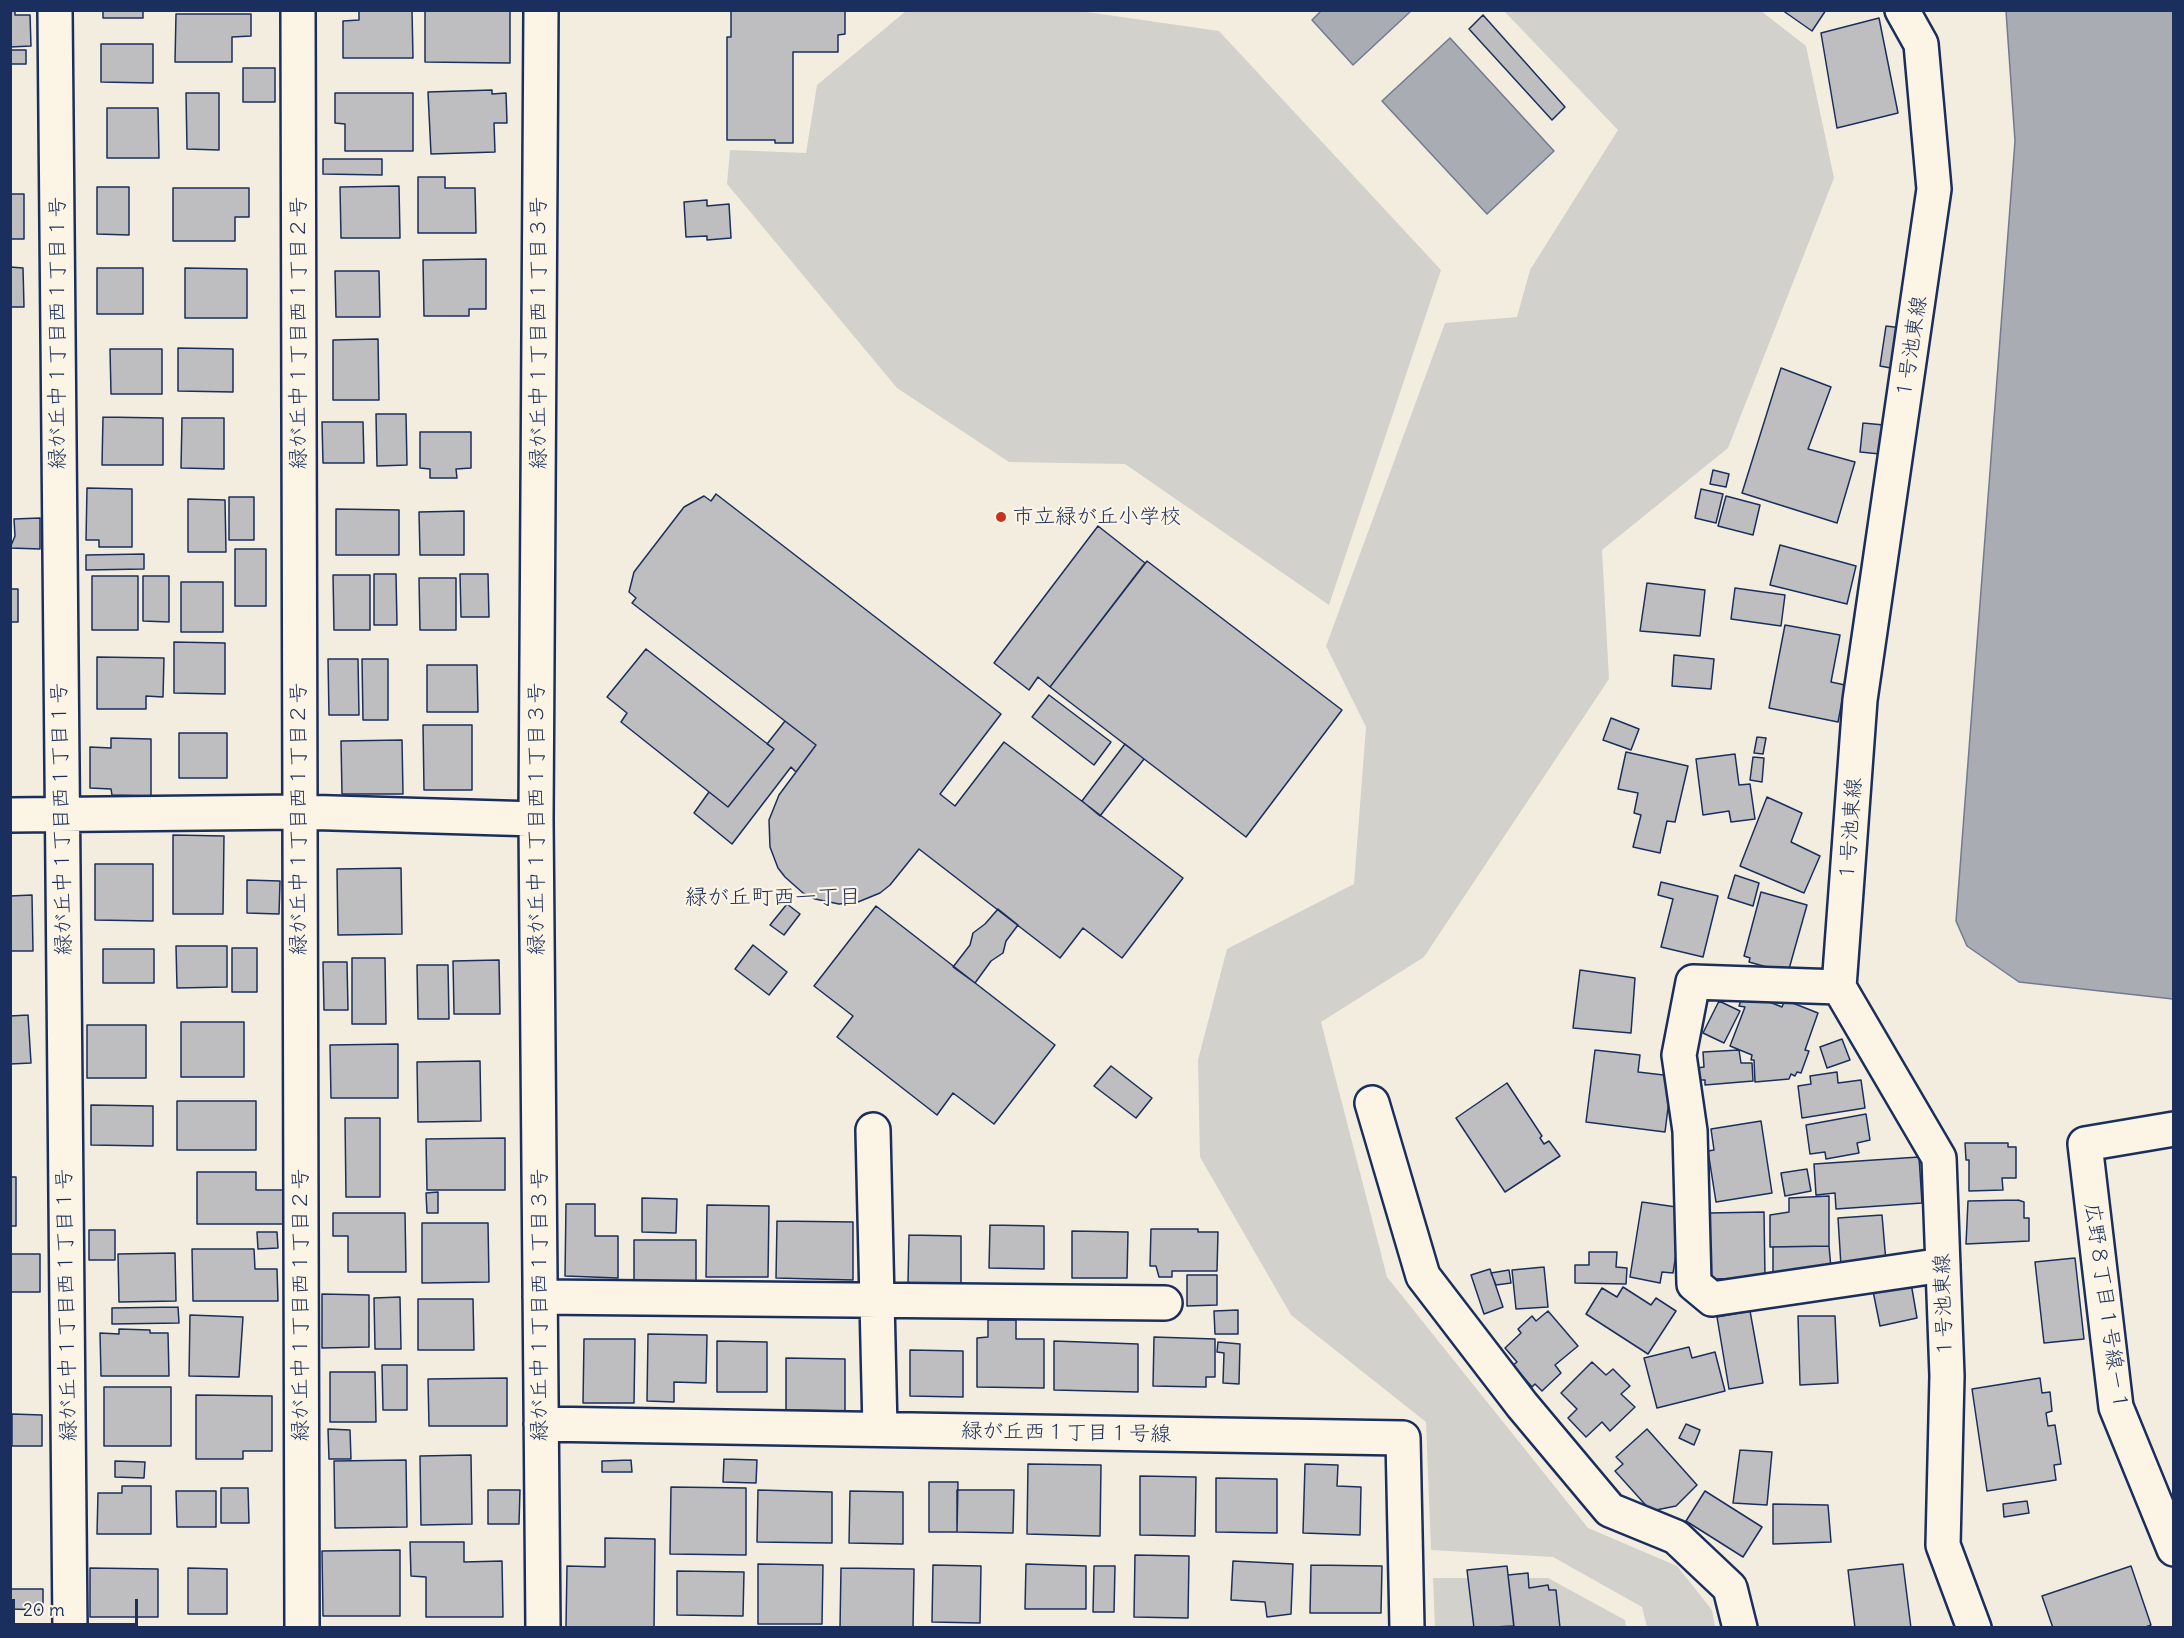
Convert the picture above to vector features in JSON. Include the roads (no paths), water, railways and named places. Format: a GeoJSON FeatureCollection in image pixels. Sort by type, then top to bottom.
{"type":"FeatureCollection","features":[{"type":"Feature","properties":{"kind":"street","name":"緑が丘中１丁目西１丁目１号"},"geometry":{"type":"LineString","coordinates":[[55,10],[70,1628]]}},
{"type":"Feature","properties":{"kind":"street","name":"緑が丘中１丁目西１丁目２号"},"geometry":{"type":"LineString","coordinates":[[298,10],[302,1628]]}},
{"type":"Feature","properties":{"kind":"street","name":"緑が丘中１丁目西１丁目３号"},"geometry":{"type":"LineString","coordinates":[[541,10],[536,819],[543,1628]]}},
{"type":"Feature","properties":{"kind":"street","name":"１号池東線"},"geometry":{"type":"LineString","coordinates":[[1902,10],[1921,44],[1934,189],[1860,700],[1839,987],[1939,1158],[1947,1376],[1943,1545],[1974,1628]]}},
{"type":"Feature","properties":{"kind":"street"},"geometry":{"type":"LineString","coordinates":[[10,815],[299,812],[536,819]]}},
{"type":"Feature","properties":{"kind":"street"},"geometry":{"type":"LineString","coordinates":[[1839,987],[1693,982],[1679,1055],[1690,1131],[1694,1284],[1712,1299],[1943,1265]]}},
{"type":"Feature","properties":{"kind":"street"},"geometry":{"type":"LineString","coordinates":[[1372,1103],[1424,1276],[1522,1405],[1610,1510],[1676,1537],[1730,1588],[1740,1628]]}},
{"type":"Feature","properties":{"kind":"street","name":"広野８丁目１号線ー１"},"geometry":{"type":"LineString","coordinates":[[2174,1129],[2085,1144],[2116,1407],[2174,1549]]}},
{"type":"Feature","properties":{"kind":"street"},"geometry":{"type":"LineString","coordinates":[[873,1130],[880,1429]]}},
{"type":"Feature","properties":{"kind":"street"},"geometry":{"type":"LineString","coordinates":[[540,1297],[1165,1304]]}},
{"type":"Feature","properties":{"kind":"street","name":"緑が丘西１丁目１号線"},"geometry":{"type":"LineString","coordinates":[[541,1424],[1402,1438],[1407,1628]]}},
{"type":"Feature","properties":{"kind":"place","name":"市立緑が丘小学校"},"geometry":{"type":"Point","coordinates":[1001,517]}},
{"type":"Feature","properties":{"kind":"district","name":"緑が丘町西一丁目"},"geometry":{"type":"Point","coordinates":[773,898]}}]}
